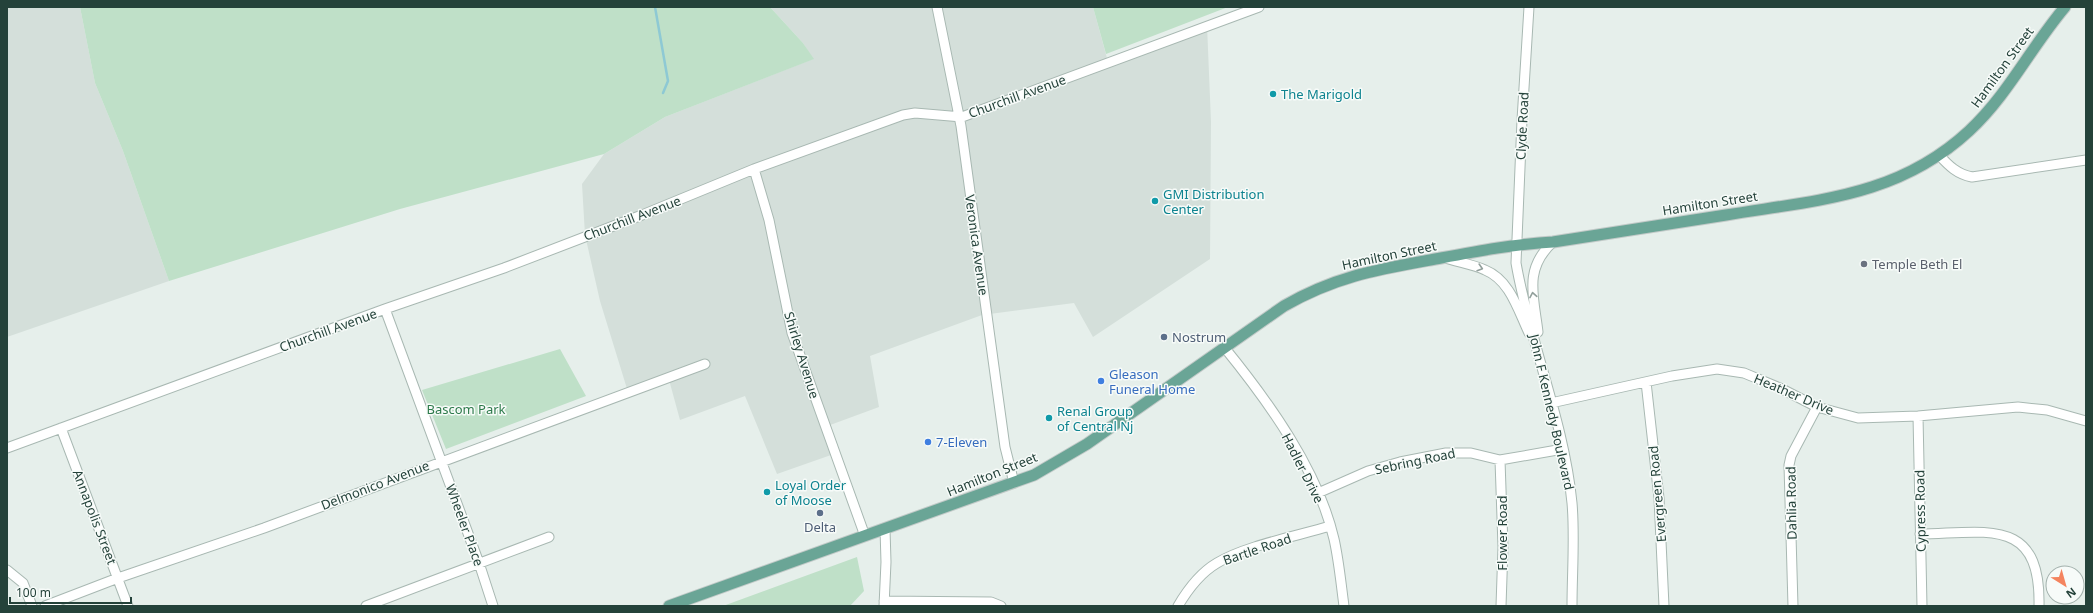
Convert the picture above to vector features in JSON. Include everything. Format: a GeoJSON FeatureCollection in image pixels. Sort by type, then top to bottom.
{"type":"FeatureCollection","features":[{"type":"Feature","properties":{"kind":"main road","name":"Hamilton Street"},"geometry":{"type":"LineString","coordinates":[[669,606],[1034,475],[1087,444],[1284,306],[1304,294],[1335,281],[1364,272],[1515,244],[1552,242],[1822,199],[1871,189],[1896,179],[1939,155],[1969,132],[1993,107],[2065,7]]}},
{"type":"Feature","properties":{"kind":"street","name":"Veronica Avenue"},"geometry":{"type":"LineString","coordinates":[[937,7],[958,117],[1005,447],[1014,483]]}},
{"type":"Feature","properties":{"kind":"street","name":"Churchill Avenue"},"geometry":{"type":"LineString","coordinates":[[7,448],[385,309],[526,260],[642,215],[754,169],[903,115],[915,113],[958,117],[1259,7]]}},
{"type":"Feature","properties":{"kind":"street","name":"Clyde Road"},"geometry":{"type":"LineString","coordinates":[[1515,244],[1529,7]]}},
{"type":"Feature","properties":{"kind":"street"},"geometry":{"type":"LineString","coordinates":[[1939,155],[1949,167],[1962,175],[1972,177],[2086,160]]}},
{"type":"Feature","properties":{"kind":"street","name":"Shirley Avenue"},"geometry":{"type":"LineString","coordinates":[[754,169],[769,220],[792,333],[865,536]]}},
{"type":"Feature","properties":{"kind":"street"},"geometry":{"type":"LineString","coordinates":[[1541,362],[1532,276],[1539,256],[1552,242]]}},
{"type":"Feature","properties":{"kind":"street","name":"John F Kennedy Boulevard"},"geometry":{"type":"LineString","coordinates":[[1515,244],[1519,282],[1563,449],[1572,502],[1574,539],[1572,606]]}},
{"type":"Feature","properties":{"kind":"street"},"geometry":{"type":"LineString","coordinates":[[1443,258],[1486,270],[1500,279],[1511,295],[1541,362]]}},
{"type":"Feature","properties":{"kind":"street","name":"Wheeler Place"},"geometry":{"type":"LineString","coordinates":[[385,309],[479,563],[493,606]]}},
{"type":"Feature","properties":{"kind":"street","name":"Hadler Drive"},"geometry":{"type":"LineString","coordinates":[[1224,347],[1281,424],[1318,493],[1334,539],[1344,606]]}},
{"type":"Feature","properties":{"kind":"street","name":"Delmonico Avenue"},"geometry":{"type":"LineString","coordinates":[[45,606],[118,578],[264,528],[441,460],[705,364]]}},
{"type":"Feature","properties":{"kind":"street","name":"Heather Drive"},"geometry":{"type":"LineString","coordinates":[[1551,404],[1646,382],[1717,369],[1744,373],[1780,388],[1816,407],[1858,418],[1918,416],[2034,408],[2086,420]]}},
{"type":"Feature","properties":{"kind":"street","name":"Evergreen Road"},"geometry":{"type":"LineString","coordinates":[[1646,382],[1659,498],[1664,606]]}},
{"type":"Feature","properties":{"kind":"street","name":"Dahlia Road"},"geometry":{"type":"LineString","coordinates":[[1793,606],[1789,465],[1791,456],[1816,407]]}},
{"type":"Feature","properties":{"kind":"street","name":"Cypress Road"},"geometry":{"type":"LineString","coordinates":[[1918,416],[1922,606]]}},
{"type":"Feature","properties":{"kind":"street","name":"Annapolis Street"},"geometry":{"type":"LineString","coordinates":[[61,428],[128,606]]}},
{"type":"Feature","properties":{"kind":"street","name":"Sebring Road"},"geometry":{"type":"LineString","coordinates":[[1318,493],[1368,471],[1400,462],[1446,453],[1460,452],[1500,460],[1563,449]]}},
{"type":"Feature","properties":{"kind":"street","name":"Flower Road"},"geometry":{"type":"LineString","coordinates":[[1500,460],[1503,547],[1501,606]]}},
{"type":"Feature","properties":{"kind":"street","name":"Bartle Road"},"geometry":{"type":"LineString","coordinates":[[1178,606],[1197,579],[1216,564],[1233,555],[1330,526]]}},
{"type":"Feature","properties":{"kind":"street"},"geometry":{"type":"LineString","coordinates":[[885,529],[886,562],[884,604],[991,602],[1001,606]]}},
{"type":"Feature","properties":{"kind":"street"},"geometry":{"type":"LineString","coordinates":[[1920,534],[1992,533],[2012,537],[2025,548],[2034,562],[2039,584],[2039,606]]}},
{"type":"Feature","properties":{"kind":"street"},"geometry":{"type":"LineString","coordinates":[[366,606],[549,537]]}},
{"type":"Feature","properties":{"kind":"street"},"geometry":{"type":"LineString","coordinates":[[7,570],[23,583],[32,606]]}},
{"type":"Feature","properties":{"kind":"shaded area"},"geometry":{"type":"Polygon","coordinates":[[[7,7],[80,7],[95,83],[123,151],[169,281],[7,337],[7,7]]]}},
{"type":"Feature","properties":{"kind":"shaded area"},"geometry":{"type":"Polygon","coordinates":[[[770,7],[1093,7],[1108,62],[1207,25],[1211,122],[1210,259],[1093,337],[1074,303],[982,315],[870,356],[879,407],[822,428],[831,455],[777,474],[745,396],[680,420],[668,376],[628,392],[600,301],[585,235],[582,184],[604,154],[665,117],[813,59],[803,43],[770,7]]]}},
{"type":"Feature","properties":{"kind":"green space"},"geometry":{"type":"Polygon","coordinates":[[[80,7],[770,7],[803,43],[814,59],[665,117],[604,154],[400,209],[169,281],[123,151],[95,83],[80,7]]]}},
{"type":"Feature","properties":{"kind":"green space"},"geometry":{"type":"Polygon","coordinates":[[[1093,7],[1228,7],[1106,54],[1093,7]]]}},
{"type":"Feature","properties":{"kind":"green space","name":"Bascom Park"},"geometry":{"type":"Polygon","coordinates":[[[560,349],[586,396],[446,449],[422,390],[560,349]]]}},
{"type":"Feature","properties":{"kind":"green space"},"geometry":{"type":"Polygon","coordinates":[[[857,557],[864,591],[850,606],[723,606],[857,557]]]}},
{"type":"Feature","properties":{"kind":"waterway"},"geometry":{"type":"LineString","coordinates":[[655,7],[668,81],[663,93]]}},
{"type":"Feature","properties":{"kind":"place","name":"The Marigold"},"geometry":{"type":"Point","coordinates":[1273,94]}},
{"type":"Feature","properties":{"kind":"place","name":"GMI Distribution Center"},"geometry":{"type":"Point","coordinates":[1155,201]}},
{"type":"Feature","properties":{"kind":"place","name":"Temple Beth El"},"geometry":{"type":"Point","coordinates":[1864,264]}},
{"type":"Feature","properties":{"kind":"place","name":"Nostrum"},"geometry":{"type":"Point","coordinates":[1164,337]}},
{"type":"Feature","properties":{"kind":"place","name":"Gleason Funeral Home"},"geometry":{"type":"Point","coordinates":[1101,381]}},
{"type":"Feature","properties":{"kind":"place","name":"Renal Group of Central Nj"},"geometry":{"type":"Point","coordinates":[1049,418]}},
{"type":"Feature","properties":{"kind":"place","name":"7-Eleven"},"geometry":{"type":"Point","coordinates":[928,442]}},
{"type":"Feature","properties":{"kind":"place","name":"Loyal Order of Moose"},"geometry":{"type":"Point","coordinates":[767,492]}},
{"type":"Feature","properties":{"kind":"place","name":"Delta"},"geometry":{"type":"Point","coordinates":[820,513]}}]}
